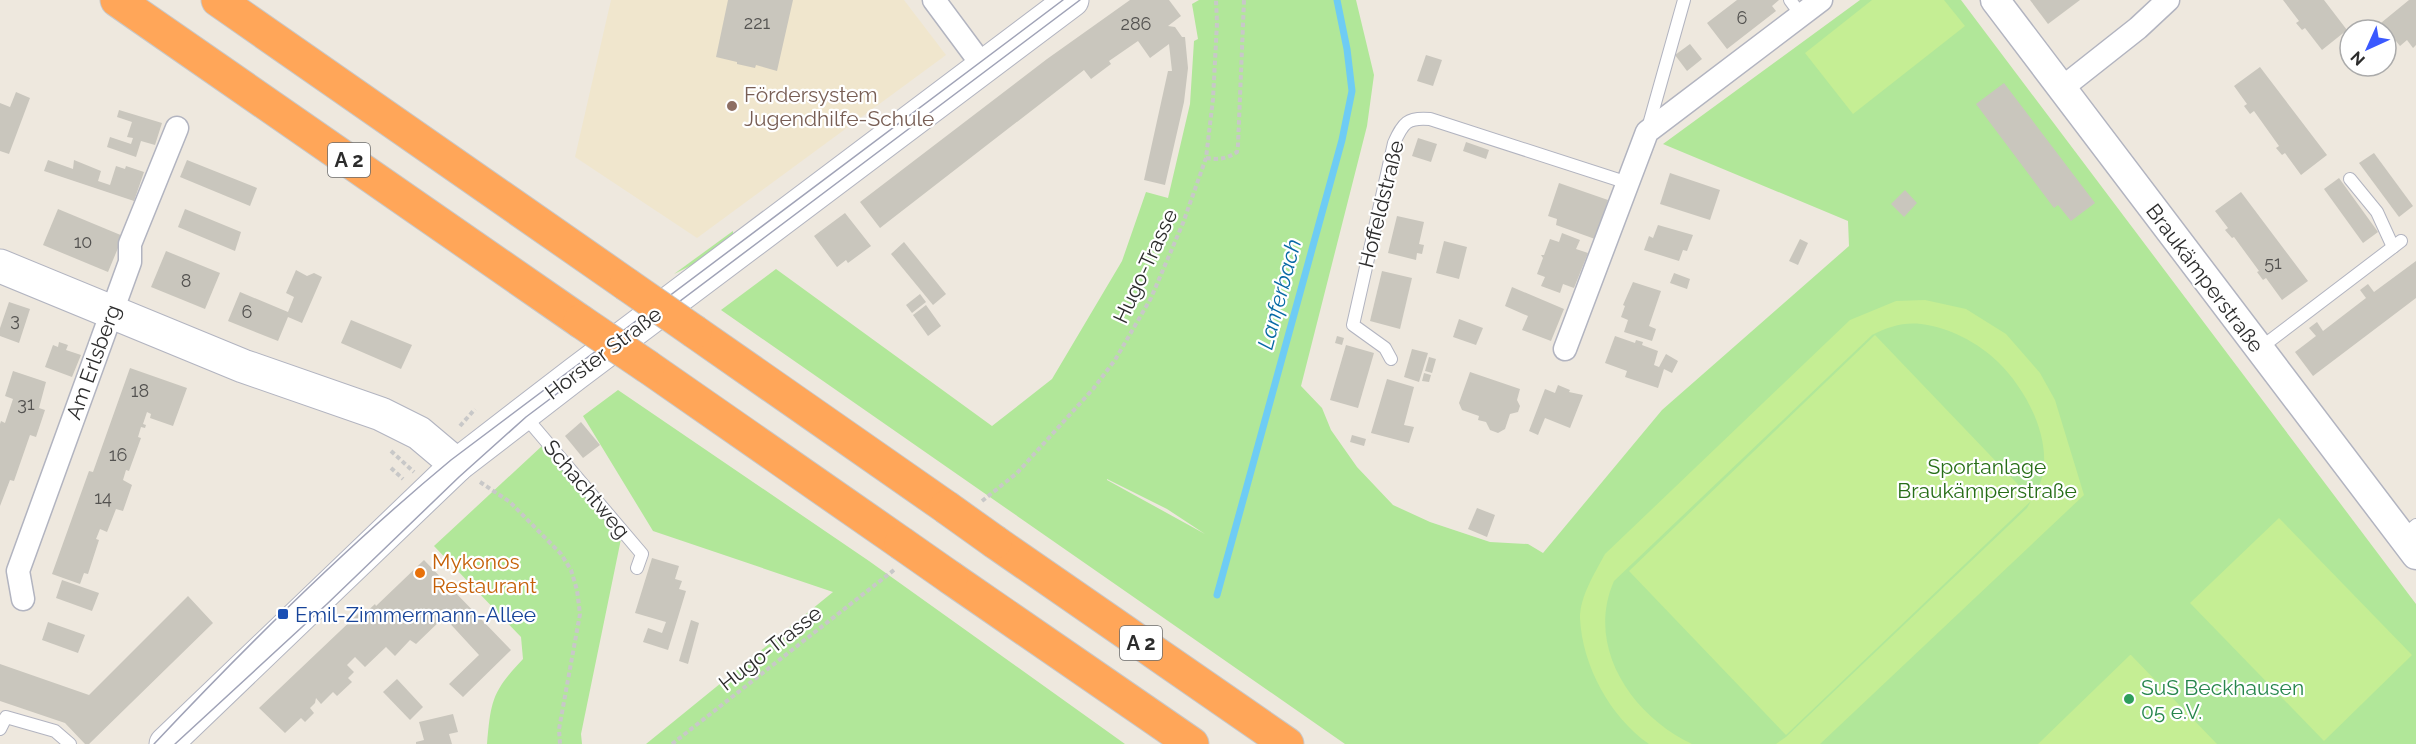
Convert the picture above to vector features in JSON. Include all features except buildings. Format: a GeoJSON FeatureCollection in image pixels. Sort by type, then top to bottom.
{"type":"FeatureCollection","features":[{"type":"Feature","properties":{"kind":"highway","name":"A 2"},"geometry":{"type":"LineString","coordinates":[[117,0],[1192,744]]}},
{"type":"Feature","properties":{"kind":"highway","name":"A 2"},"geometry":{"type":"LineString","coordinates":[[218,0],[1287,744]]}},
{"type":"Feature","properties":{"kind":"main road","name":"Horster Straße"},"geometry":{"type":"LineString","coordinates":[[166,744],[457,465],[522,413],[1072,0]]}},
{"type":"Feature","properties":{"kind":"main road"},"geometry":{"type":"LineString","coordinates":[[0,266],[243,366],[381,414],[419,433],[457,465]]}},
{"type":"Feature","properties":{"kind":"street"},"geometry":{"type":"LineString","coordinates":[[934,0],[983,66]]}},
{"type":"Feature","properties":{"kind":"street"},"geometry":{"type":"LineString","coordinates":[[1565,349],[1647,132],[1795,8],[1821,0]]}},
{"type":"Feature","properties":{"kind":"street","name":"Braukämperstraße"},"geometry":{"type":"LineString","coordinates":[[1995,0],[2259,349],[2411,539]]}},
{"type":"Feature","properties":{"kind":"street"},"geometry":{"type":"LineString","coordinates":[[2062,88],[2138,28],[2168,0]]}},
{"type":"Feature","properties":{"kind":"street","name":"Am Erlsberg"},"geometry":{"type":"LineString","coordinates":[[23,599],[18,571],[130,262],[130,244],[177,128]]}},
{"type":"Feature","properties":{"kind":"lane"},"geometry":{"type":"LineString","coordinates":[[1647,132],[1684,0]]}},
{"type":"Feature","properties":{"kind":"lane","name":"Hoffeldstraße"},"geometry":{"type":"LineString","coordinates":[[1391,359],[1385,348],[1353,325],[1394,143],[1402,126],[1414,118],[1430,119],[1628,183]]}},
{"type":"Feature","properties":{"kind":"lane"},"geometry":{"type":"LineString","coordinates":[[2259,349],[2397,244],[2377,213],[2350,179]]}},
{"type":"Feature","properties":{"kind":"lane","name":"Schachtweg"},"geometry":{"type":"LineString","coordinates":[[522,413],[642,554],[637,568]]}},
{"type":"Feature","properties":{"kind":"lane"},"geometry":{"type":"LineString","coordinates":[[0,729],[6,717],[55,731],[70,744]]}},
{"type":"Feature","properties":{"kind":"path","name":"Hugo-Trasse"},"geometry":{"type":"LineString","coordinates":[[990,495],[1017,473],[1062,425],[1115,360],[1151,298],[1183,223],[1206,158],[1213,99],[1216,0]]}},
{"type":"Feature","properties":{"kind":"path"},"geometry":{"type":"LineString","coordinates":[[1206,158],[1219,160],[1230,156],[1237,152],[1239,145],[1244,0]]}},
{"type":"Feature","properties":{"kind":"path"},"geometry":{"type":"LineString","coordinates":[[391,468],[403,479]]}},
{"type":"Feature","properties":{"kind":"path"},"geometry":{"type":"LineString","coordinates":[[497,496],[510,502],[561,554],[571,570],[577,590],[580,614],[559,729],[560,744]]}},
{"type":"Feature","properties":{"kind":"path","name":"Hugo-Trasse"},"geometry":{"type":"LineString","coordinates":[[672,744],[887,575]]}},
{"type":"Feature","properties":{"kind":"shaded area","name":"Fördersystem Jugendhilfe-Schule"},"geometry":{"type":"Polygon","coordinates":[[[611,0],[904,0],[946,55],[697,238],[575,157],[611,0]]]}},
{"type":"Feature","properties":{"kind":"green space","name":"Sportanlage Braukämperstraße"},"geometry":{"type":"Polygon","coordinates":[[[1199,0],[1356,0],[1374,75],[1367,126],[1301,386],[1322,408],[1331,430],[1357,467],[1393,505],[1430,522],[1490,542],[1528,544],[1543,553],[1662,410],[1849,246],[1848,221],[1663,144],[1860,0],[1961,0],[2416,604],[2416,744],[1345,744],[721,310],[776,269],[992,426],[1052,379],[1122,261],[1146,192],[1168,198],[1190,104],[1194,41],[1198,39],[1192,4],[1199,0]],[[1107,479],[1205,534],[1167,509],[1107,479]]]}},
{"type":"Feature","properties":{"kind":"green space"},"geometry":{"type":"Polygon","coordinates":[[[1872,0],[1944,0],[1965,26],[1853,114],[1805,53],[1872,0]]]}},
{"type":"Feature","properties":{"kind":"green space"},"geometry":{"type":"Polygon","coordinates":[[[733,231],[733,239],[708,257],[674,274],[733,231]]]}},
{"type":"Feature","properties":{"kind":"green space"},"geometry":{"type":"Polygon","coordinates":[[[1925,300],[1966,309],[2006,334],[2040,373],[2055,400],[2084,495],[1820,744],[1776,744],[1786,737],[2027,508],[2031,501],[1786,735],[1629,571],[1875,335],[2032,499],[2041,482],[2044,464],[2043,446],[2039,427],[2031,408],[2010,375],[1982,348],[1962,337],[1931,326],[1902,324],[1872,335],[1614,581],[1607,606],[1606,630],[1610,654],[1620,677],[1633,698],[1650,716],[1670,732],[1692,744],[1649,744],[1622,720],[1611,705],[1592,671],[1586,654],[1580,618],[1582,601],[1605,554],[1850,320],[1896,301],[1925,300]]]}},
{"type":"Feature","properties":{"kind":"green space"},"geometry":{"type":"Polygon","coordinates":[[[618,390],[869,561],[1125,744],[646,744],[833,592],[653,531],[583,416],[618,390]]]}},
{"type":"Feature","properties":{"kind":"green space"},"geometry":{"type":"Polygon","coordinates":[[[543,445],[621,539],[581,734],[582,744],[487,744],[495,697],[505,680],[523,659],[521,637],[434,546],[543,445]]]}},
{"type":"Feature","properties":{"kind":"green space"},"geometry":{"type":"Polygon","coordinates":[[[2279,518],[2412,655],[2324,741],[2190,603],[2279,518]]]}},
{"type":"Feature","properties":{"kind":"green space","name":"SuS Beckhausen 05 e.V."},"geometry":{"type":"Polygon","coordinates":[[[2130,655],[2217,744],[2038,744],[2130,655]]]}},
{"type":"Feature","properties":{"kind":"waterway","name":"Lanferbach"},"geometry":{"type":"LineString","coordinates":[[1217,595],[1342,140],[1352,91],[1347,49],[1337,0]]}},
{"type":"Feature","properties":{"kind":"tram line"},"geometry":{"type":"LineString","coordinates":[[154,744],[298,597],[451,460],[1063,0]]}},
{"type":"Feature","properties":{"kind":"tram line"},"geometry":{"type":"LineString","coordinates":[[175,744],[526,417],[1080,0]]}},
{"type":"Feature","properties":{"kind":"place","name":"Fördersystem Jugendhilfe-Schule"},"geometry":{"type":"Point","coordinates":[732,106]}},
{"type":"Feature","properties":{"kind":"place","name":"Mykonos Restaurant"},"geometry":{"type":"Point","coordinates":[420,573]}},
{"type":"Feature","properties":{"kind":"place","name":"Emil-Zimmermann-Allee"},"geometry":{"type":"Point","coordinates":[283,614]}},
{"type":"Feature","properties":{"kind":"place","name":"SuS Beckhausen 05 e.V."},"geometry":{"type":"Point","coordinates":[2129,699]}}]}
